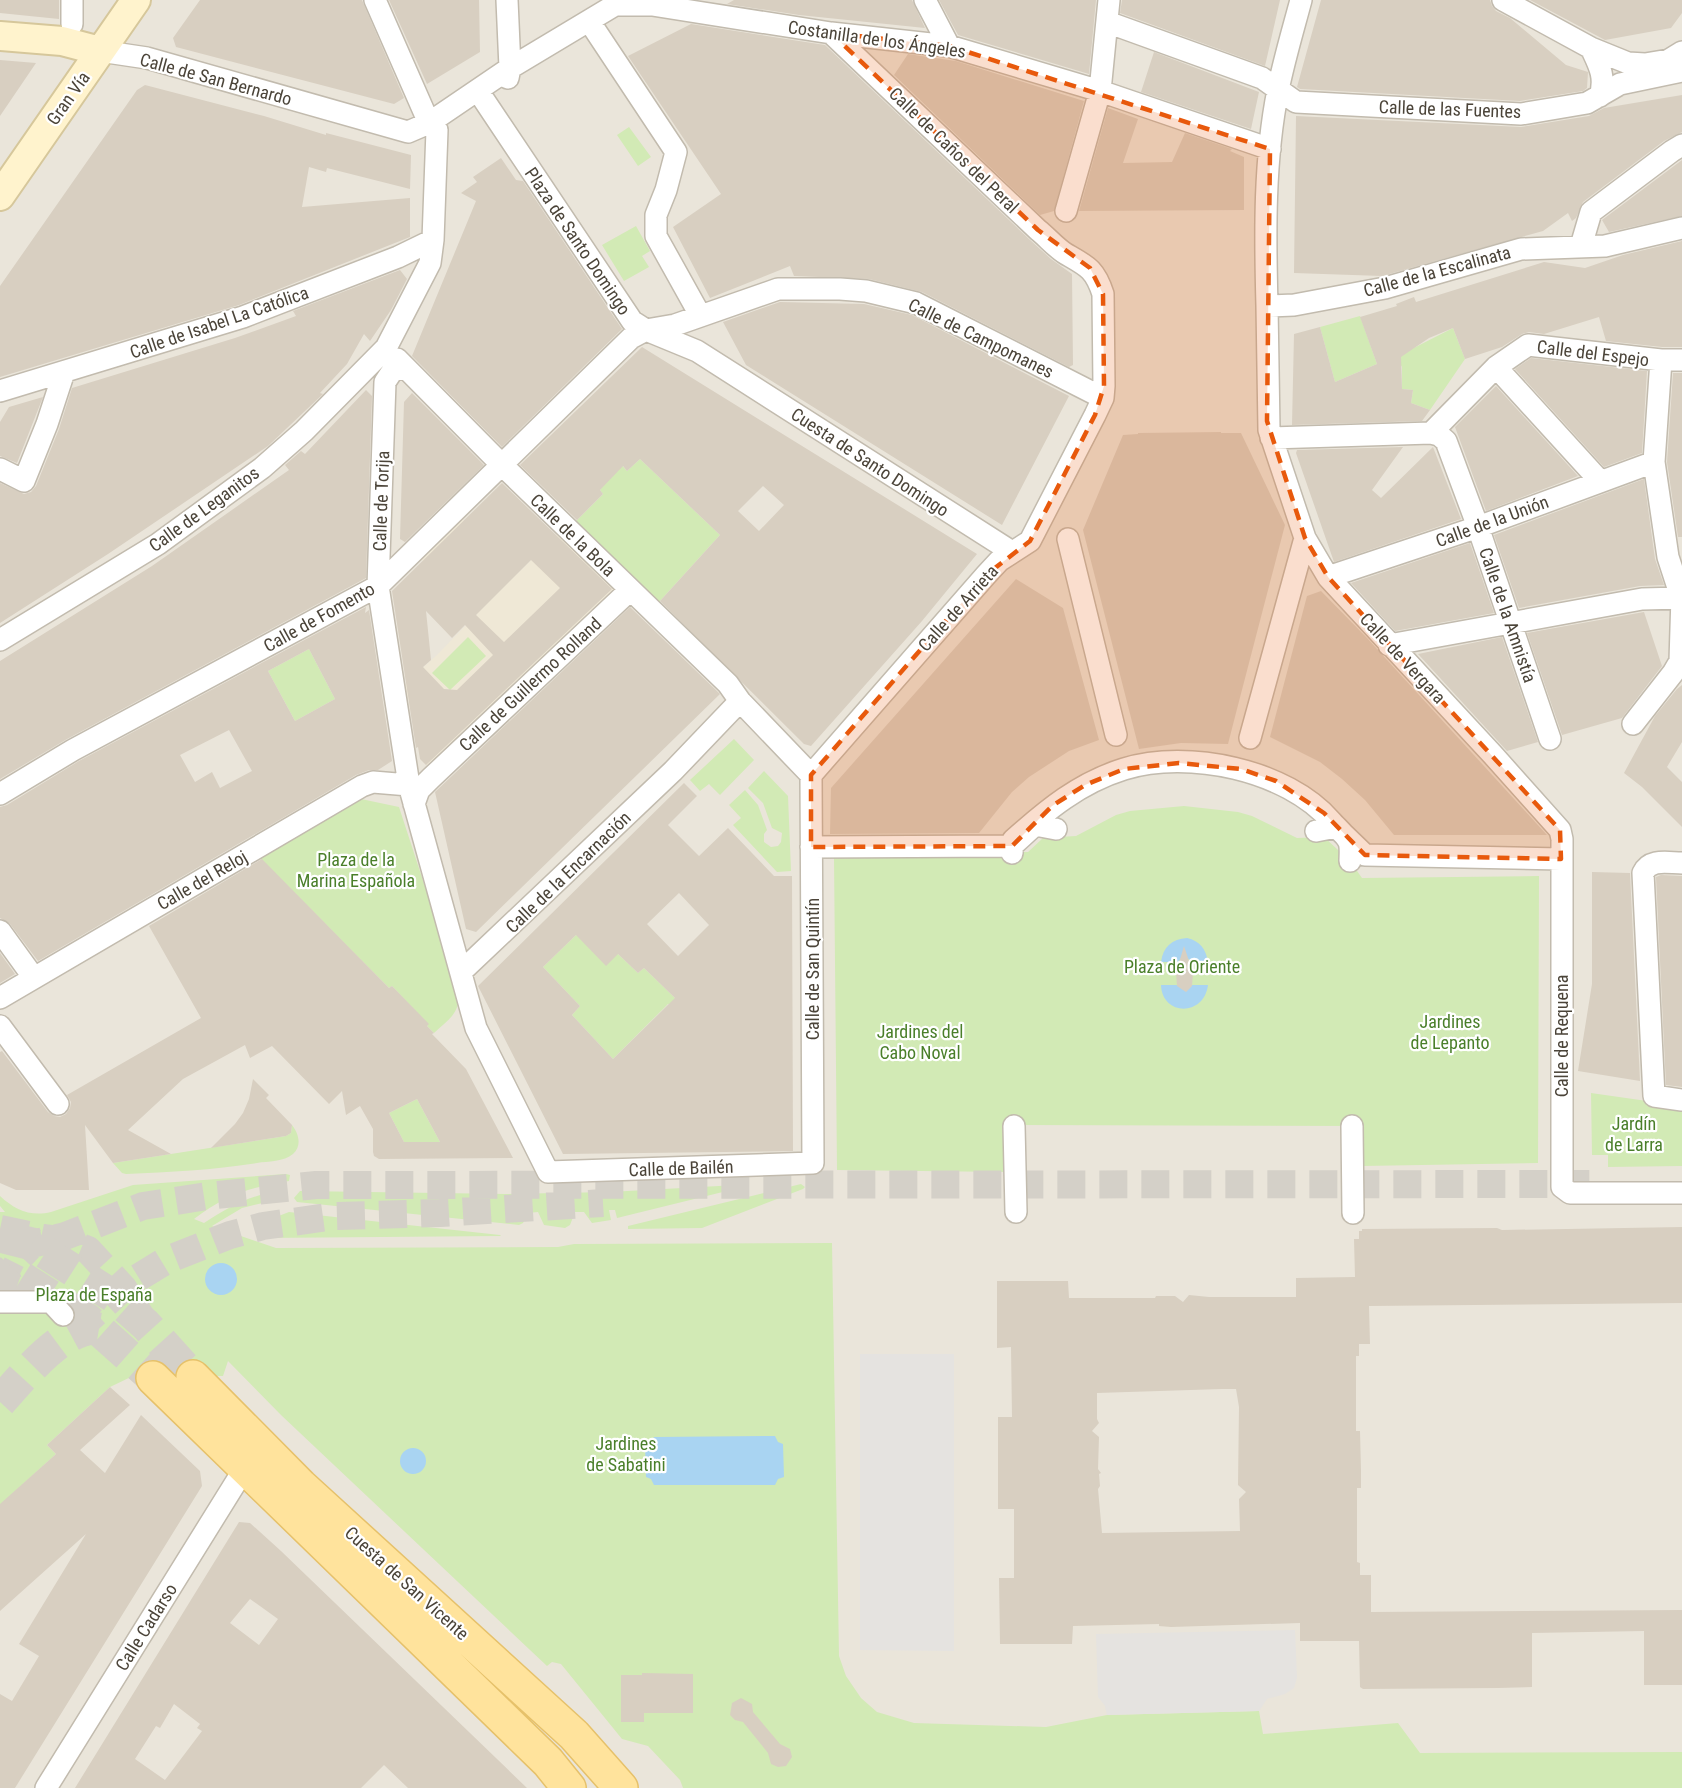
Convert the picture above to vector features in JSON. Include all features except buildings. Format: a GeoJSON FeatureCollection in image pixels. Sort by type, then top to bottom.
{"type":"FeatureCollection","features":[{"type":"Feature","properties":{"kind":"main road","name":"Cuesta de San Vicente"},"geometry":{"type":"LineString","coordinates":[[193,1377],[301,1486],[574,1735],[621,1788]]}},
{"type":"Feature","properties":{"kind":"main road","name":"Cuesta de San Vicente"},"geometry":{"type":"LineString","coordinates":[[153,1378],[549,1762],[569,1788]]}},
{"type":"Feature","properties":{"kind":"street"},"geometry":{"type":"LineString","coordinates":[[72,0],[72,24]]}},
{"type":"Feature","properties":{"kind":"street","name":"Gran Vía"},"geometry":{"type":"LineString","coordinates":[[0,196],[136,0]]}},
{"type":"Feature","properties":{"kind":"street"},"geometry":{"type":"LineString","coordinates":[[375,0],[433,127],[433,240],[430,263],[386,348]]}},
{"type":"Feature","properties":{"kind":"street"},"geometry":{"type":"LineString","coordinates":[[507,0],[509,76]]}},
{"type":"Feature","properties":{"kind":"street"},"geometry":{"type":"LineString","coordinates":[[926,0],[949,46]]}},
{"type":"Feature","properties":{"kind":"street"},"geometry":{"type":"LineString","coordinates":[[1066,211],[1100,91],[1109,0]]}},
{"type":"Feature","properties":{"kind":"street","name":"Calle de Vergara"},"geometry":{"type":"LineString","coordinates":[[1301,0],[1278,90],[1270,149],[1266,213],[1267,421],[1271,438],[1305,537],[1328,577],[1560,830],[1561,859]]}},
{"type":"Feature","properties":{"kind":"street"},"geometry":{"type":"LineString","coordinates":[[1503,0],[1591,48],[1636,64],[1669,60],[1682,52]]}},
{"type":"Feature","properties":{"kind":"street"},"geometry":{"type":"LineString","coordinates":[[433,127],[617,2]]}},
{"type":"Feature","properties":{"kind":"street"},"geometry":{"type":"LineString","coordinates":[[433,127],[484,100],[509,76],[593,27],[617,2]]}},
{"type":"Feature","properties":{"kind":"street","name":"Costanilla de los Ángeles"},"geometry":{"type":"LineString","coordinates":[[617,2],[649,3],[831,33],[949,46],[1100,91],[1270,149]]}},
{"type":"Feature","properties":{"kind":"street"},"geometry":{"type":"LineString","coordinates":[[1107,22],[1262,78],[1278,90]]}},
{"type":"Feature","properties":{"kind":"street"},"geometry":{"type":"LineString","coordinates":[[593,27],[676,152],[666,190],[656,215],[656,236],[700,315]]}},
{"type":"Feature","properties":{"kind":"street","name":"Calle de Caños del Peral"},"geometry":{"type":"LineString","coordinates":[[831,33],[1038,230],[1065,253],[1081,261],[1095,275],[1102,294],[1103,399]]}},
{"type":"Feature","properties":{"kind":"street","name":"Calle de San Bernardo"},"geometry":{"type":"LineString","coordinates":[[0,36],[62,41],[100,51],[147,58],[408,132],[433,127]]}},
{"type":"Feature","properties":{"kind":"street"},"geometry":{"type":"LineString","coordinates":[[1591,48],[1603,74],[1604,86],[1600,96]]}},
{"type":"Feature","properties":{"kind":"street","name":"Calle de las Fuentes"},"geometry":{"type":"LineString","coordinates":[[1278,90],[1296,102],[1521,114],[1587,103],[1620,84],[1682,71]]}},
{"type":"Feature","properties":{"kind":"street","name":"Plaza de Santo Domingo"},"geometry":{"type":"LineString","coordinates":[[484,100],[632,321],[646,330],[697,351],[728,372]]}},
{"type":"Feature","properties":{"kind":"street"},"geometry":{"type":"LineString","coordinates":[[1581,246],[1591,212],[1672,151],[1682,146]]}},
{"type":"Feature","properties":{"kind":"street","name":"Calle de la Escalinata"},"geometry":{"type":"LineString","coordinates":[[1267,306],[1294,305],[1385,288],[1521,249],[1605,246],[1682,228]]}},
{"type":"Feature","properties":{"kind":"street","name":"Calle de Isabel La Católica"},"geometry":{"type":"LineString","coordinates":[[0,392],[243,317],[398,257],[433,240]]}},
{"type":"Feature","properties":{"kind":"street","name":"Calle de Campomanes"},"geometry":{"type":"LineString","coordinates":[[646,330],[666,327],[778,289],[840,288],[866,291],[916,303],[1103,399]]}},
{"type":"Feature","properties":{"kind":"street","name":"Calle de Fomento"},"geometry":{"type":"LineString","coordinates":[[0,794],[73,750],[378,586],[631,338],[646,330]]}},
{"type":"Feature","properties":{"kind":"street","name":"Calle del Espejo"},"geometry":{"type":"LineString","coordinates":[[1431,433],[1496,367],[1528,345],[1661,360],[1682,360]]}},
{"type":"Feature","properties":{"kind":"street","name":"Calle de la Bola"},"geometry":{"type":"LineString","coordinates":[[386,348],[502,465],[728,684],[740,701],[811,776]]}},
{"type":"Feature","properties":{"kind":"street","name":"Calle de Leganitos"},"geometry":{"type":"LineString","coordinates":[[0,640],[158,544],[252,475],[304,431],[386,348]]}},
{"type":"Feature","properties":{"kind":"street"},"geometry":{"type":"LineString","coordinates":[[1633,724],[1680,661],[1682,598],[1668,557],[1654,462],[1661,360]]}},
{"type":"Feature","properties":{"kind":"street"},"geometry":{"type":"LineString","coordinates":[[1496,367],[1600,481]]}},
{"type":"Feature","properties":{"kind":"street"},"geometry":{"type":"LineString","coordinates":[[366,368],[385,382],[393,370],[405,368]]}},
{"type":"Feature","properties":{"kind":"street"},"geometry":{"type":"LineString","coordinates":[[0,469],[24,481],[47,424],[64,372]]}},
{"type":"Feature","properties":{"kind":"street","name":"Cuesta de Santo Domingo"},"geometry":{"type":"LineString","coordinates":[[728,372],[1012,552]]}},
{"type":"Feature","properties":{"kind":"street","name":"Calle de Torija"},"geometry":{"type":"LineString","coordinates":[[385,382],[378,586],[409,785]]}},
{"type":"Feature","properties":{"kind":"street","name":"Calle de Arrieta"},"geometry":{"type":"LineString","coordinates":[[811,776],[999,561],[1030,541],[1103,399]]}},
{"type":"Feature","properties":{"kind":"street"},"geometry":{"type":"LineString","coordinates":[[1271,438],[1431,433]]}},
{"type":"Feature","properties":{"kind":"street","name":"Calle de la Amnistía"},"geometry":{"type":"LineString","coordinates":[[1431,433],[1440,435],[1446,441],[1478,527],[1550,739]]}},
{"type":"Feature","properties":{"kind":"street","name":"Calle de la Unión"},"geometry":{"type":"LineString","coordinates":[[1328,577],[1478,527],[1654,462]]}},
{"type":"Feature","properties":{"kind":"street"},"geometry":{"type":"LineString","coordinates":[[1250,738],[1305,537]]}},
{"type":"Feature","properties":{"kind":"street"},"geometry":{"type":"LineString","coordinates":[[1068,539],[1116,735]]}},
{"type":"Feature","properties":{"kind":"street","name":"Calle de Guillermo Rolland"},"geometry":{"type":"LineString","coordinates":[[409,785],[412,774],[431,778],[630,590]]}},
{"type":"Feature","properties":{"kind":"street"},"geometry":{"type":"LineString","coordinates":[[1389,645],[1642,599],[1682,598]]}},
{"type":"Feature","properties":{"kind":"street","name":"Calle de la Encarnación"},"geometry":{"type":"LineString","coordinates":[[461,972],[673,771],[740,701]]}},
{"type":"Feature","properties":{"kind":"street"},"geometry":{"type":"LineString","coordinates":[[1012,850],[1013,840],[1052,806],[1085,785],[1124,769],[1152,764],[1179,763],[1241,769],[1276,781],[1299,794],[1324,813],[1326,829],[1365,855],[1561,859]]}},
{"type":"Feature","properties":{"kind":"street","name":"Calle de San Quintín"},"geometry":{"type":"LineString","coordinates":[[811,776],[813,1163]]}},
{"type":"Feature","properties":{"kind":"street","name":"Calle del Reloj"},"geometry":{"type":"LineString","coordinates":[[0,998],[362,786],[373,782],[409,785]]}},
{"type":"Feature","properties":{"kind":"street"},"geometry":{"type":"LineString","coordinates":[[409,785],[461,972]]}},
{"type":"Feature","properties":{"kind":"street"},"geometry":{"type":"LineString","coordinates":[[811,847],[1012,850],[1035,825],[1056,829]]}},
{"type":"Feature","properties":{"kind":"street"},"geometry":{"type":"LineString","coordinates":[[1326,829],[1349,842],[1350,861]]}},
{"type":"Feature","properties":{"kind":"street","name":"Calle de Requena"},"geometry":{"type":"LineString","coordinates":[[1561,859],[1562,1187],[1566,1191],[1586,1194],[1682,1193]]}},
{"type":"Feature","properties":{"kind":"street"},"geometry":{"type":"LineString","coordinates":[[1682,863],[1653,863],[1646,866],[1643,873],[1654,1096],[1682,1100]]}},
{"type":"Feature","properties":{"kind":"street"},"geometry":{"type":"LineString","coordinates":[[0,931],[34,978]]}},
{"type":"Feature","properties":{"kind":"street","name":"Calle de Bailén"},"geometry":{"type":"LineString","coordinates":[[461,972],[476,1028],[548,1172],[813,1163]]}},
{"type":"Feature","properties":{"kind":"street"},"geometry":{"type":"LineString","coordinates":[[0,1026],[58,1104]]}},
{"type":"Feature","properties":{"kind":"street"},"geometry":{"type":"LineString","coordinates":[[1014,1126],[1016,1212]]}},
{"type":"Feature","properties":{"kind":"street"},"geometry":{"type":"LineString","coordinates":[[1352,1126],[1353,1213]]}},
{"type":"Feature","properties":{"kind":"street"},"geometry":{"type":"LineString","coordinates":[[0,1302],[57,1309]]}},
{"type":"Feature","properties":{"kind":"street","name":"Calle Cadarso"},"geometry":{"type":"LineString","coordinates":[[46,1788],[246,1466]]}},
{"type":"Feature","properties":{"kind":"highlighted area"},"geometry":{"type":"Polygon","coordinates":[[[831,33],[949,46],[1270,149],[1267,421],[1305,538],[1328,577],[1560,830],[1561,859],[1365,855],[1324,813],[1276,781],[1241,769],[1179,763],[1124,769],[1085,785],[1052,806],[1012,846],[811,847],[811,775],[986,575],[1030,541],[1095,415],[1104,386],[1103,294],[1090,268],[1038,230],[831,33]]]}},
{"type":"Feature","properties":{"kind":"shaded area"},"geometry":{"type":"Polygon","coordinates":[[[0,0],[1682,0],[1682,1788],[0,1788],[0,0]]]}},
{"type":"Feature","properties":{"kind":"shaded area"},"geometry":{"type":"Polygon","coordinates":[[[462,519],[517,574],[559,533],[615,588],[436,764],[428,766],[421,760],[405,684],[477,614],[421,559],[462,519]]]}},
{"type":"Feature","properties":{"kind":"shaded area"},"geometry":{"type":"Polygon","coordinates":[[[860,1354],[954,1354],[954,1651],[860,1650],[860,1354]]]}},
{"type":"Feature","properties":{"kind":"shaded area"},"geometry":{"type":"Polygon","coordinates":[[[1295,1630],[1297,1678],[1294,1688],[1285,1694],[1267,1699],[1259,1711],[1107,1715],[1105,1706],[1098,1697],[1096,1634],[1295,1630]]]}},
{"type":"Feature","properties":{"kind":"green space"},"geometry":{"type":"Polygon","coordinates":[[[629,127],[651,157],[638,166],[617,135],[629,127]]]}},
{"type":"Feature","properties":{"kind":"green space"},"geometry":{"type":"Polygon","coordinates":[[[636,226],[650,251],[642,256],[649,267],[624,281],[602,245],[636,226]]]}},
{"type":"Feature","properties":{"kind":"green space"},"geometry":{"type":"Polygon","coordinates":[[[1360,316],[1377,364],[1335,382],[1320,327],[1360,316]]]}},
{"type":"Feature","properties":{"kind":"green space"},"geometry":{"type":"Polygon","coordinates":[[[1453,328],[1465,359],[1430,410],[1411,403],[1413,390],[1402,389],[1402,367],[1396,357],[1453,328]]]}},
{"type":"Feature","properties":{"kind":"green space"},"geometry":{"type":"Polygon","coordinates":[[[640,459],[720,535],[659,602],[576,521],[603,494],[600,490],[619,462],[627,471],[640,459]]]}},
{"type":"Feature","properties":{"kind":"green space"},"geometry":{"type":"Polygon","coordinates":[[[468,637],[486,656],[450,690],[432,673],[468,637]]]}},
{"type":"Feature","properties":{"kind":"green space"},"geometry":{"type":"Polygon","coordinates":[[[309,649],[335,699],[295,721],[268,671],[309,649]]]}},
{"type":"Feature","properties":{"kind":"green space"},"geometry":{"type":"Polygon","coordinates":[[[734,739],[754,760],[720,795],[709,784],[700,791],[690,780],[734,739]]]}},
{"type":"Feature","properties":{"kind":"green space"},"geometry":{"type":"Polygon","coordinates":[[[764,771],[788,796],[791,871],[777,872],[733,825],[741,818],[729,805],[745,790],[758,805],[767,830],[764,834],[764,842],[771,847],[778,846],[781,842],[782,833],[772,828],[763,803],[748,788],[764,771]]]}},
{"type":"Feature","properties":{"kind":"green space","name":"Plaza de la Marina Española"},"geometry":{"type":"Polygon","coordinates":[[[361,799],[399,807],[459,991],[455,1011],[449,1020],[434,1033],[392,986],[389,988],[258,856],[361,799]]]}},
{"type":"Feature","properties":{"kind":"green space","name":"Plaza de Oriente"},"geometry":{"type":"Polygon","coordinates":[[[1184,806],[1238,812],[1252,816],[1297,838],[1324,837],[1350,861],[1362,878],[1539,876],[1538,1163],[1362,1166],[1361,1126],[1005,1125],[1006,1172],[837,1170],[834,858],[1028,852],[1043,838],[1076,836],[1116,815],[1130,811],[1184,806]]]}},
{"type":"Feature","properties":{"kind":"green space"},"geometry":{"type":"Polygon","coordinates":[[[576,935],[618,954],[638,973],[644,968],[676,999],[672,1006],[668,1004],[613,1059],[572,1015],[580,1006],[543,967],[576,935]]]}},
{"type":"Feature","properties":{"kind":"green space","name":"Jardín de Larra"},"geometry":{"type":"Polygon","coordinates":[[[1591,1093],[1682,1106],[1682,1166],[1608,1167],[1608,1155],[1592,1155],[1591,1093]]]}},
{"type":"Feature","properties":{"kind":"green space"},"geometry":{"type":"Polygon","coordinates":[[[417,1099],[440,1142],[404,1142],[389,1113],[417,1099]]]}},
{"type":"Feature","properties":{"kind":"green space"},"geometry":{"type":"Polygon","coordinates":[[[292,1125],[298,1136],[298,1147],[293,1154],[281,1160],[208,1169],[126,1174],[122,1173],[113,1163],[286,1136],[291,1133],[292,1125]]]}},
{"type":"Feature","properties":{"kind":"green space","name":"Jardines de Sabatini"},"geometry":{"type":"Polygon","coordinates":[[[290,1175],[289,1181],[239,1193],[194,1219],[204,1223],[240,1202],[280,1191],[271,1201],[242,1208],[212,1226],[276,1248],[832,1243],[839,1656],[846,1676],[861,1698],[877,1712],[914,1723],[1046,1727],[1107,1715],[1259,1711],[1263,1734],[1398,1723],[1420,1753],[1682,1752],[1682,1788],[683,1788],[680,1780],[648,1746],[622,1739],[561,1664],[552,1662],[547,1666],[281,1415],[228,1361],[223,1376],[135,1375],[110,1387],[47,1445],[56,1454],[0,1505],[0,1212],[5,1212],[0,1206],[0,1196],[11,1205],[37,1214],[51,1212],[133,1185],[290,1175]]]}},
{"type":"Feature","properties":{"kind":"green space"},"geometry":{"type":"Polygon","coordinates":[[[801,1184],[805,1187],[803,1189],[702,1228],[628,1229],[628,1226],[801,1184]]]}},
{"type":"Feature","properties":{"kind":"green space"},"geometry":{"type":"Polygon","coordinates":[[[737,1185],[739,1188],[617,1218],[615,1210],[609,1210],[611,1220],[592,1223],[584,1212],[575,1212],[570,1225],[565,1228],[544,1225],[538,1212],[528,1213],[523,1223],[519,1225],[297,1202],[294,1198],[300,1191],[506,1194],[609,1192],[737,1185]]]}},
{"type":"Feature","properties":{"kind":"green space"},"geometry":{"type":"Polygon","coordinates":[[[289,1212],[501,1236],[261,1238],[260,1233],[276,1217],[289,1212]]]}},
{"type":"Feature","properties":{"kind":"water"},"geometry":{"type":"Polygon","coordinates":[[[1187,938],[1202,946],[1208,962],[1192,962],[1186,957],[1181,958],[1178,962],[1161,962],[1169,945],[1187,938]]]}},
{"type":"Feature","properties":{"kind":"water"},"geometry":{"type":"Polygon","coordinates":[[[1161,985],[1208,985],[1199,1003],[1183,1009],[1168,1003],[1161,985]]]}},
{"type":"Feature","properties":{"kind":"water"},"geometry":{"type":"Polygon","coordinates":[[[221,1263],[232,1268],[237,1279],[232,1290],[221,1295],[210,1290],[205,1279],[210,1268],[221,1263]]]}},
{"type":"Feature","properties":{"kind":"water"},"geometry":{"type":"Polygon","coordinates":[[[775,1436],[778,1442],[783,1444],[784,1477],[778,1479],[775,1485],[654,1485],[651,1479],[646,1477],[645,1445],[651,1443],[654,1437],[775,1436]]]}},
{"type":"Feature","properties":{"kind":"water"},"geometry":{"type":"Polygon","coordinates":[[[413,1448],[422,1452],[426,1461],[422,1470],[413,1474],[404,1470],[400,1461],[404,1452],[413,1448]]]}},
{"type":"Feature","properties":{"kind":"tunnel"},"geometry":{"type":"LineString","coordinates":[[0,1292],[8,1270],[32,1244],[65,1236],[143,1206],[207,1196],[316,1185],[1590,1184]]}},
{"type":"Feature","properties":{"kind":"tunnel"},"geometry":{"type":"LineString","coordinates":[[75,1332],[126,1285],[167,1260],[230,1235],[263,1226],[335,1216],[440,1213],[603,1203]]}},
{"type":"Feature","properties":{"kind":"tunnel"},"geometry":{"type":"LineString","coordinates":[[0,1229],[66,1241],[88,1250],[123,1288],[146,1325]]}},
{"type":"Feature","properties":{"kind":"tunnel"},"geometry":{"type":"LineString","coordinates":[[0,1236],[32,1244],[113,1296],[146,1325],[193,1377]]}},
{"type":"Feature","properties":{"kind":"tunnel"},"geometry":{"type":"LineString","coordinates":[[0,1267],[22,1278]]}},
{"type":"Feature","properties":{"kind":"tunnel"},"geometry":{"type":"LineString","coordinates":[[22,1278],[88,1320],[153,1378]]}},
{"type":"Feature","properties":{"kind":"tunnel"},"geometry":{"type":"LineString","coordinates":[[0,1402],[58,1343],[86,1329],[99,1329]]}},
{"type":"Feature","properties":{"kind":"park label","name":"Jardines de Lepanto"},"geometry":{"type":"Point","coordinates":[1450,1031]}},
{"type":"Feature","properties":{"kind":"park label","name":"Jardines del Cabo Noval"},"geometry":{"type":"Point","coordinates":[920,1041]}},
{"type":"Feature","properties":{"kind":"park label","name":"Plaza de España"},"geometry":{"type":"Point","coordinates":[94,1294]}}]}
